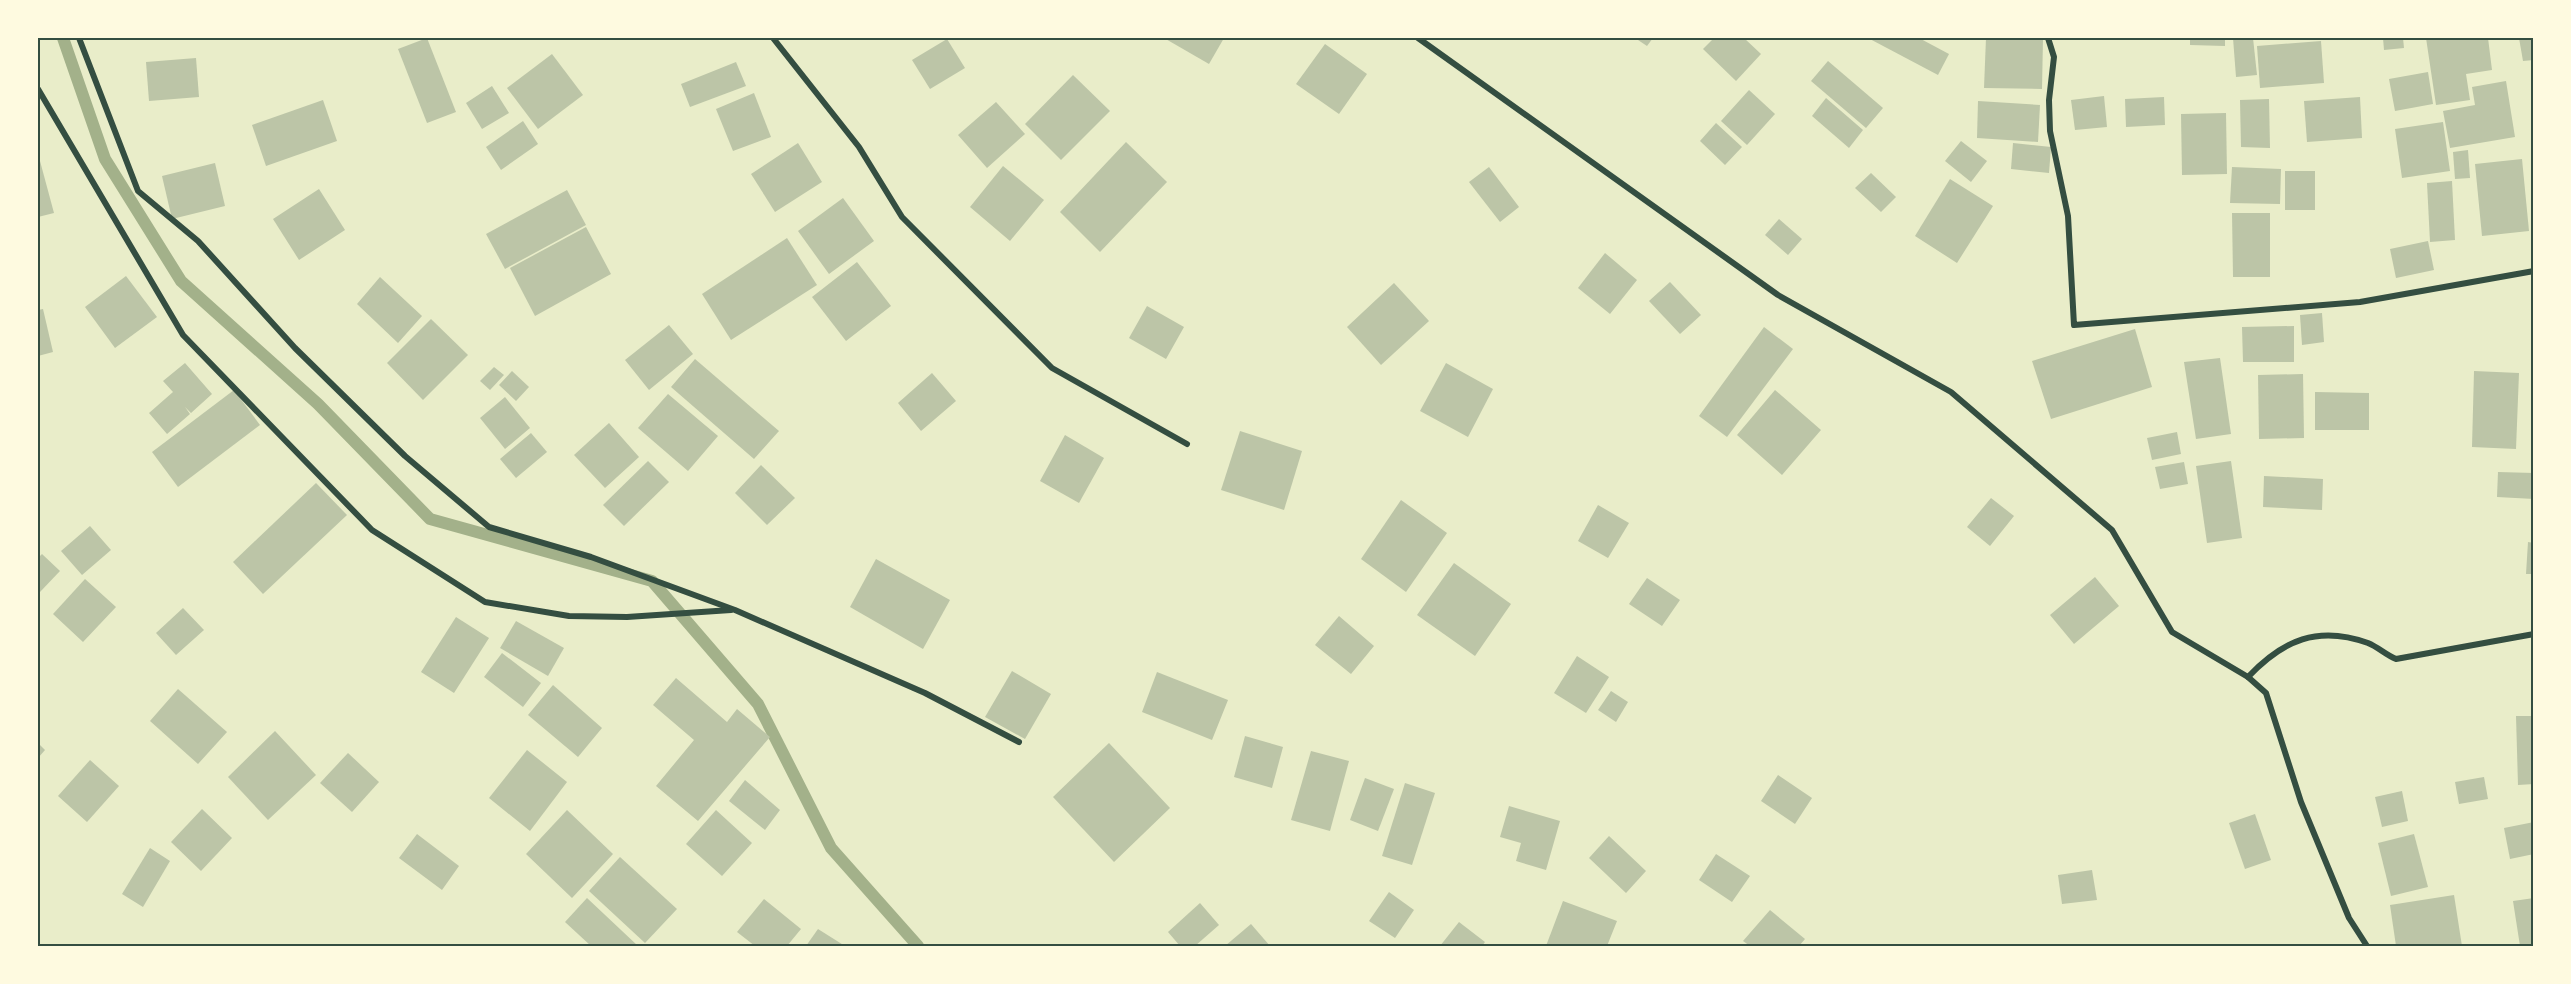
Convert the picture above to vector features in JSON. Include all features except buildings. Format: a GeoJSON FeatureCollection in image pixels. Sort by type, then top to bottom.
{"type":"FeatureCollection","features":[{"type":"Feature","properties":{"kind":"street"},"geometry":{"type":"LineString","coordinates":[[80,38],[138,191],[198,241],[295,348],[405,456],[489,527],[591,557],[735,610],[925,693],[1018,742]]}},
{"type":"Feature","properties":{"kind":"street"},"geometry":{"type":"LineString","coordinates":[[773,38],[859,147],[902,217],[1052,368],[1187,444]]}},
{"type":"Feature","properties":{"kind":"street"},"geometry":{"type":"LineString","coordinates":[[1418,38],[1427,40],[1778,296],[1951,392],[2112,530],[2172,632],[2248,677],[2266,693],[2301,802],[2349,918],[2367,946]]}},
{"type":"Feature","properties":{"kind":"street"},"geometry":{"type":"LineString","coordinates":[[2048,38],[2054,57],[2049,100],[2050,131],[2068,216],[2074,325],[2351,303],[2534,272]]}},
{"type":"Feature","properties":{"kind":"street"},"geometry":{"type":"LineString","coordinates":[[38,89],[183,335],[372,530],[485,602],[569,616],[627,617],[735,610]]}},
{"type":"Feature","properties":{"kind":"street"},"geometry":{"type":"LineString","coordinates":[[2248,677],[2266,658],[2289,644],[2314,635],[2343,636],[2371,644],[2384,654],[2397,658],[2534,634]]}},
{"type":"Feature","properties":{"kind":"waterway"},"geometry":{"type":"LineString","coordinates":[[63,38],[105,159],[181,281],[318,404],[430,519],[652,581],[758,704],[831,848],[918,946]]}}]}
